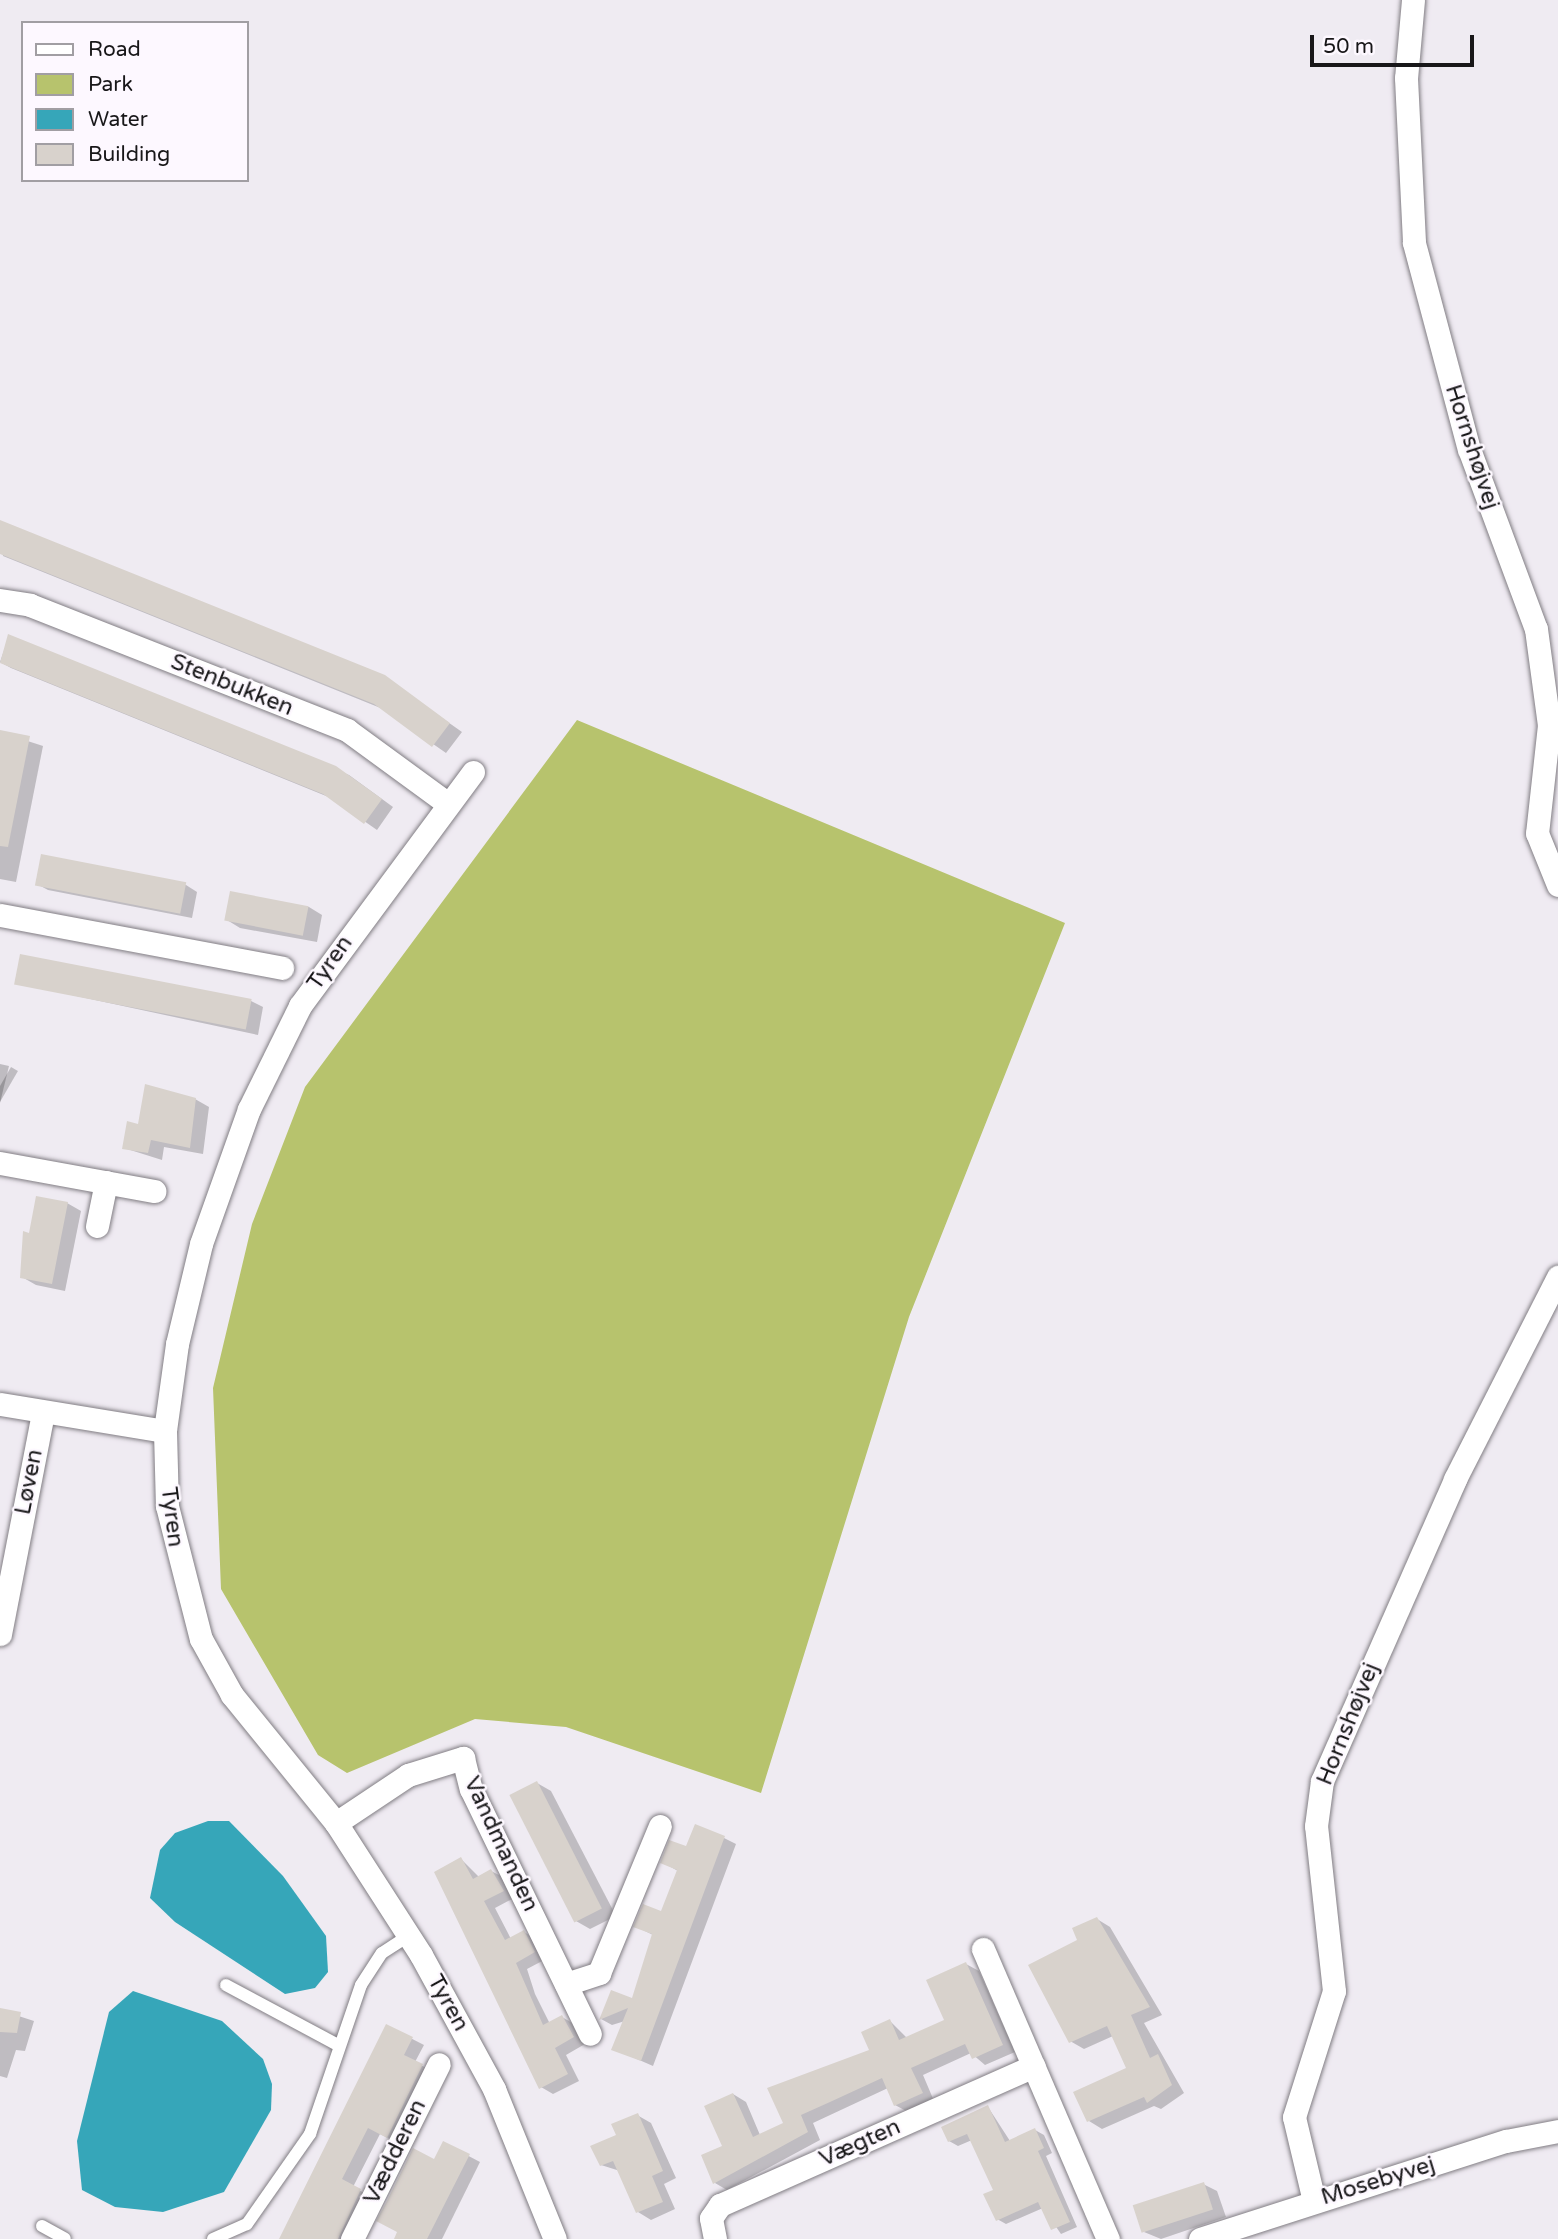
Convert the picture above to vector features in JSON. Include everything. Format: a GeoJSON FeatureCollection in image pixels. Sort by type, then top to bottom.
{"type":"FeatureCollection","features":[{"type":"Feature","properties":{"kind":"street","name":"Hornshøjvej"},"geometry":{"type":"LineString","coordinates":[[1413,0],[1406,78],[1414,243],[1469,449],[1536,629],[1549,725],[1537,833],[1558,885]]}},
{"type":"Feature","properties":{"kind":"street","name":"Stenbukken"},"geometry":{"type":"LineString","coordinates":[[0,600],[30,605],[347,730],[447,804]]}},
{"type":"Feature","properties":{"kind":"street","name":"Tyren"},"geometry":{"type":"LineString","coordinates":[[473,772],[300,1006],[249,1109],[201,1244],[165,1431],[167,1506],[201,1639],[233,1695],[336,1823],[408,1936],[494,2089],[555,2239]]}},
{"type":"Feature","properties":{"kind":"street"},"geometry":{"type":"LineString","coordinates":[[0,915],[282,968]]}},
{"type":"Feature","properties":{"kind":"street"},"geometry":{"type":"LineString","coordinates":[[0,1163],[154,1191]]}},
{"type":"Feature","properties":{"kind":"street"},"geometry":{"type":"LineString","coordinates":[[97,1226],[106,1182]]}},
{"type":"Feature","properties":{"kind":"street","name":"Hornshøjvej"},"geometry":{"type":"LineString","coordinates":[[1314,2201],[1294,2117],[1334,1991],[1316,1826],[1322,1781],[1455,1479],[1558,1277]]}},
{"type":"Feature","properties":{"kind":"street"},"geometry":{"type":"LineString","coordinates":[[0,1404],[165,1431]]}},
{"type":"Feature","properties":{"kind":"street","name":"Løven"},"geometry":{"type":"LineString","coordinates":[[0,1634],[43,1413]]}},
{"type":"Feature","properties":{"kind":"street","name":"Vandmanden"},"geometry":{"type":"LineString","coordinates":[[336,1823],[408,1774],[463,1758],[471,1789],[590,2034]]}},
{"type":"Feature","properties":{"kind":"street"},"geometry":{"type":"LineString","coordinates":[[566,1984],[599,1973],[660,1826]]}},
{"type":"Feature","properties":{"kind":"street"},"geometry":{"type":"LineString","coordinates":[[983,1949],[1108,2239]]}},
{"type":"Feature","properties":{"kind":"street","name":"Vædderen"},"geometry":{"type":"LineString","coordinates":[[352,2239],[439,2064]]}},
{"type":"Feature","properties":{"kind":"street","name":"Vægten"},"geometry":{"type":"LineString","coordinates":[[715,2239],[711,2218],[720,2205],[1034,2066]]}},
{"type":"Feature","properties":{"kind":"street","name":"Mosebyvej"},"geometry":{"type":"LineString","coordinates":[[1200,2239],[1314,2201],[1558,2131]]}},
{"type":"Feature","properties":{"kind":"lane"},"geometry":{"type":"LineString","coordinates":[[213,2239],[247,2224],[310,2134],[338,2045],[362,1985],[382,1953],[408,1936]]}},
{"type":"Feature","properties":{"kind":"lane"},"geometry":{"type":"LineString","coordinates":[[226,1985],[338,2045]]}},
{"type":"Feature","properties":{"kind":"lane"},"geometry":{"type":"LineString","coordinates":[[42,2226],[65,2239]]}},
{"type":"Feature","properties":{"kind":"green space"},"geometry":{"type":"Polygon","coordinates":[[[577,720],[1065,923],[909,1317],[761,1793],[566,1727],[475,1719],[347,1773],[318,1755],[221,1589],[213,1388],[252,1224],[305,1087],[577,720]]]}},
{"type":"Feature","properties":{"kind":"water"},"geometry":{"type":"Polygon","coordinates":[[[208,1821],[229,1821],[283,1876],[326,1936],[328,1972],[315,1988],[285,1994],[175,1922],[150,1898],[160,1850],[175,1833],[208,1821]]]}},
{"type":"Feature","properties":{"kind":"water"},"geometry":{"type":"Polygon","coordinates":[[[133,1991],[222,2021],[263,2059],[272,2084],[271,2110],[224,2192],[163,2212],[115,2207],[82,2190],[77,2141],[109,2012],[133,1991]]]}},
{"type":"Feature","properties":{"kind":"building"},"geometry":{"type":"Polygon","coordinates":[[[0,520],[385,675],[450,723],[432,747],[374,704],[0,554],[0,520]]]}},
{"type":"Feature","properties":{"kind":"building"},"geometry":{"type":"Polygon","coordinates":[[[8,634],[336,766],[382,799],[364,824],[323,794],[0,663],[8,634]]]}},
{"type":"Feature","properties":{"kind":"building"},"geometry":{"type":"Polygon","coordinates":[[[0,730],[30,736],[8,847],[0,846],[0,730]]]}},
{"type":"Feature","properties":{"kind":"building"},"geometry":{"type":"Polygon","coordinates":[[[41,854],[186,882],[180,914],[35,885],[41,854]]]}},
{"type":"Feature","properties":{"kind":"building"},"geometry":{"type":"Polygon","coordinates":[[[230,891],[309,906],[303,936],[224,920],[230,891]]]}},
{"type":"Feature","properties":{"kind":"building"},"geometry":{"type":"Polygon","coordinates":[[[20,954],[252,999],[246,1029],[14,984],[20,954]]]}},
{"type":"Feature","properties":{"kind":"building"},"geometry":{"type":"Polygon","coordinates":[[[145,1084],[196,1098],[190,1148],[151,1140],[148,1153],[122,1149],[127,1121],[138,1124],[145,1084]]]}},
{"type":"Feature","properties":{"kind":"building"},"geometry":{"type":"Polygon","coordinates":[[[36,1196],[68,1202],[52,1284],[20,1278],[23,1231],[29,1233],[36,1196]]]}},
{"type":"Feature","properties":{"kind":"building"},"geometry":{"type":"Polygon","coordinates":[[[537,1781],[602,1908],[574,1922],[509,1795],[537,1781]]]}},
{"type":"Feature","properties":{"kind":"building"},"geometry":{"type":"Polygon","coordinates":[[[695,1824],[725,1836],[641,2061],[611,2050],[628,2008],[599,2020],[611,1990],[632,1998],[652,1934],[633,1927],[643,1904],[661,1911],[677,1870],[660,1863],[669,1840],[686,1846],[695,1824]]]}},
{"type":"Feature","properties":{"kind":"building"},"geometry":{"type":"Polygon","coordinates":[[[461,1857],[473,1879],[491,1869],[504,1891],[484,1901],[505,1940],[524,1930],[535,1952],[516,1963],[543,2025],[562,2015],[574,2037],[555,2048],[568,2074],[539,2089],[434,1872],[461,1857]]]}},
{"type":"Feature","properties":{"kind":"building"},"geometry":{"type":"Polygon","coordinates":[[[1097,1917],[1150,2007],[1131,2015],[1150,2058],[1158,2054],[1172,2085],[1147,2103],[1144,2097],[1087,2122],[1073,2092],[1126,2068],[1107,2026],[1069,2043],[1028,1965],[1077,1940],[1072,1928],[1097,1917]]]}},
{"type":"Feature","properties":{"kind":"building"},"geometry":{"type":"Polygon","coordinates":[[[966,1962],[1003,2045],[972,2059],[965,2044],[911,2068],[923,2093],[894,2106],[882,2078],[801,2115],[808,2132],[713,2184],[701,2155],[722,2146],[704,2106],[733,2093],[753,2137],[783,2123],[767,2088],[869,2050],[861,2032],[890,2019],[899,2040],[944,2020],[926,1980],[966,1962]]]}},
{"type":"Feature","properties":{"kind":"building"},"geometry":{"type":"Polygon","coordinates":[[[0,2008],[21,2012],[17,2033],[0,2032],[0,2008]]]}},
{"type":"Feature","properties":{"kind":"building"},"geometry":{"type":"Polygon","coordinates":[[[386,2024],[413,2037],[404,2055],[423,2064],[387,2138],[368,2128],[342,2179],[361,2189],[338,2239],[279,2239],[386,2024]]]}},
{"type":"Feature","properties":{"kind":"building"},"geometry":{"type":"Polygon","coordinates":[[[988,2105],[1005,2142],[1035,2128],[1044,2148],[1038,2151],[1070,2222],[1051,2230],[1038,2202],[996,2221],[983,2194],[993,2190],[967,2134],[948,2142],[941,2127],[988,2105]]]}},
{"type":"Feature","properties":{"kind":"building"},"geometry":{"type":"Polygon","coordinates":[[[638,2113],[663,2171],[652,2176],[663,2202],[636,2213],[613,2161],[600,2166],[590,2146],[616,2135],[611,2124],[638,2113]]]}},
{"type":"Feature","properties":{"kind":"building"},"geometry":{"type":"Polygon","coordinates":[[[443,2141],[470,2154],[427,2239],[394,2239],[397,2232],[376,2221],[413,2148],[434,2159],[443,2141]]]}},
{"type":"Feature","properties":{"kind":"building"},"geometry":{"type":"Polygon","coordinates":[[[1204,2182],[1213,2210],[1142,2233],[1133,2205],[1204,2182]]]}}]}
